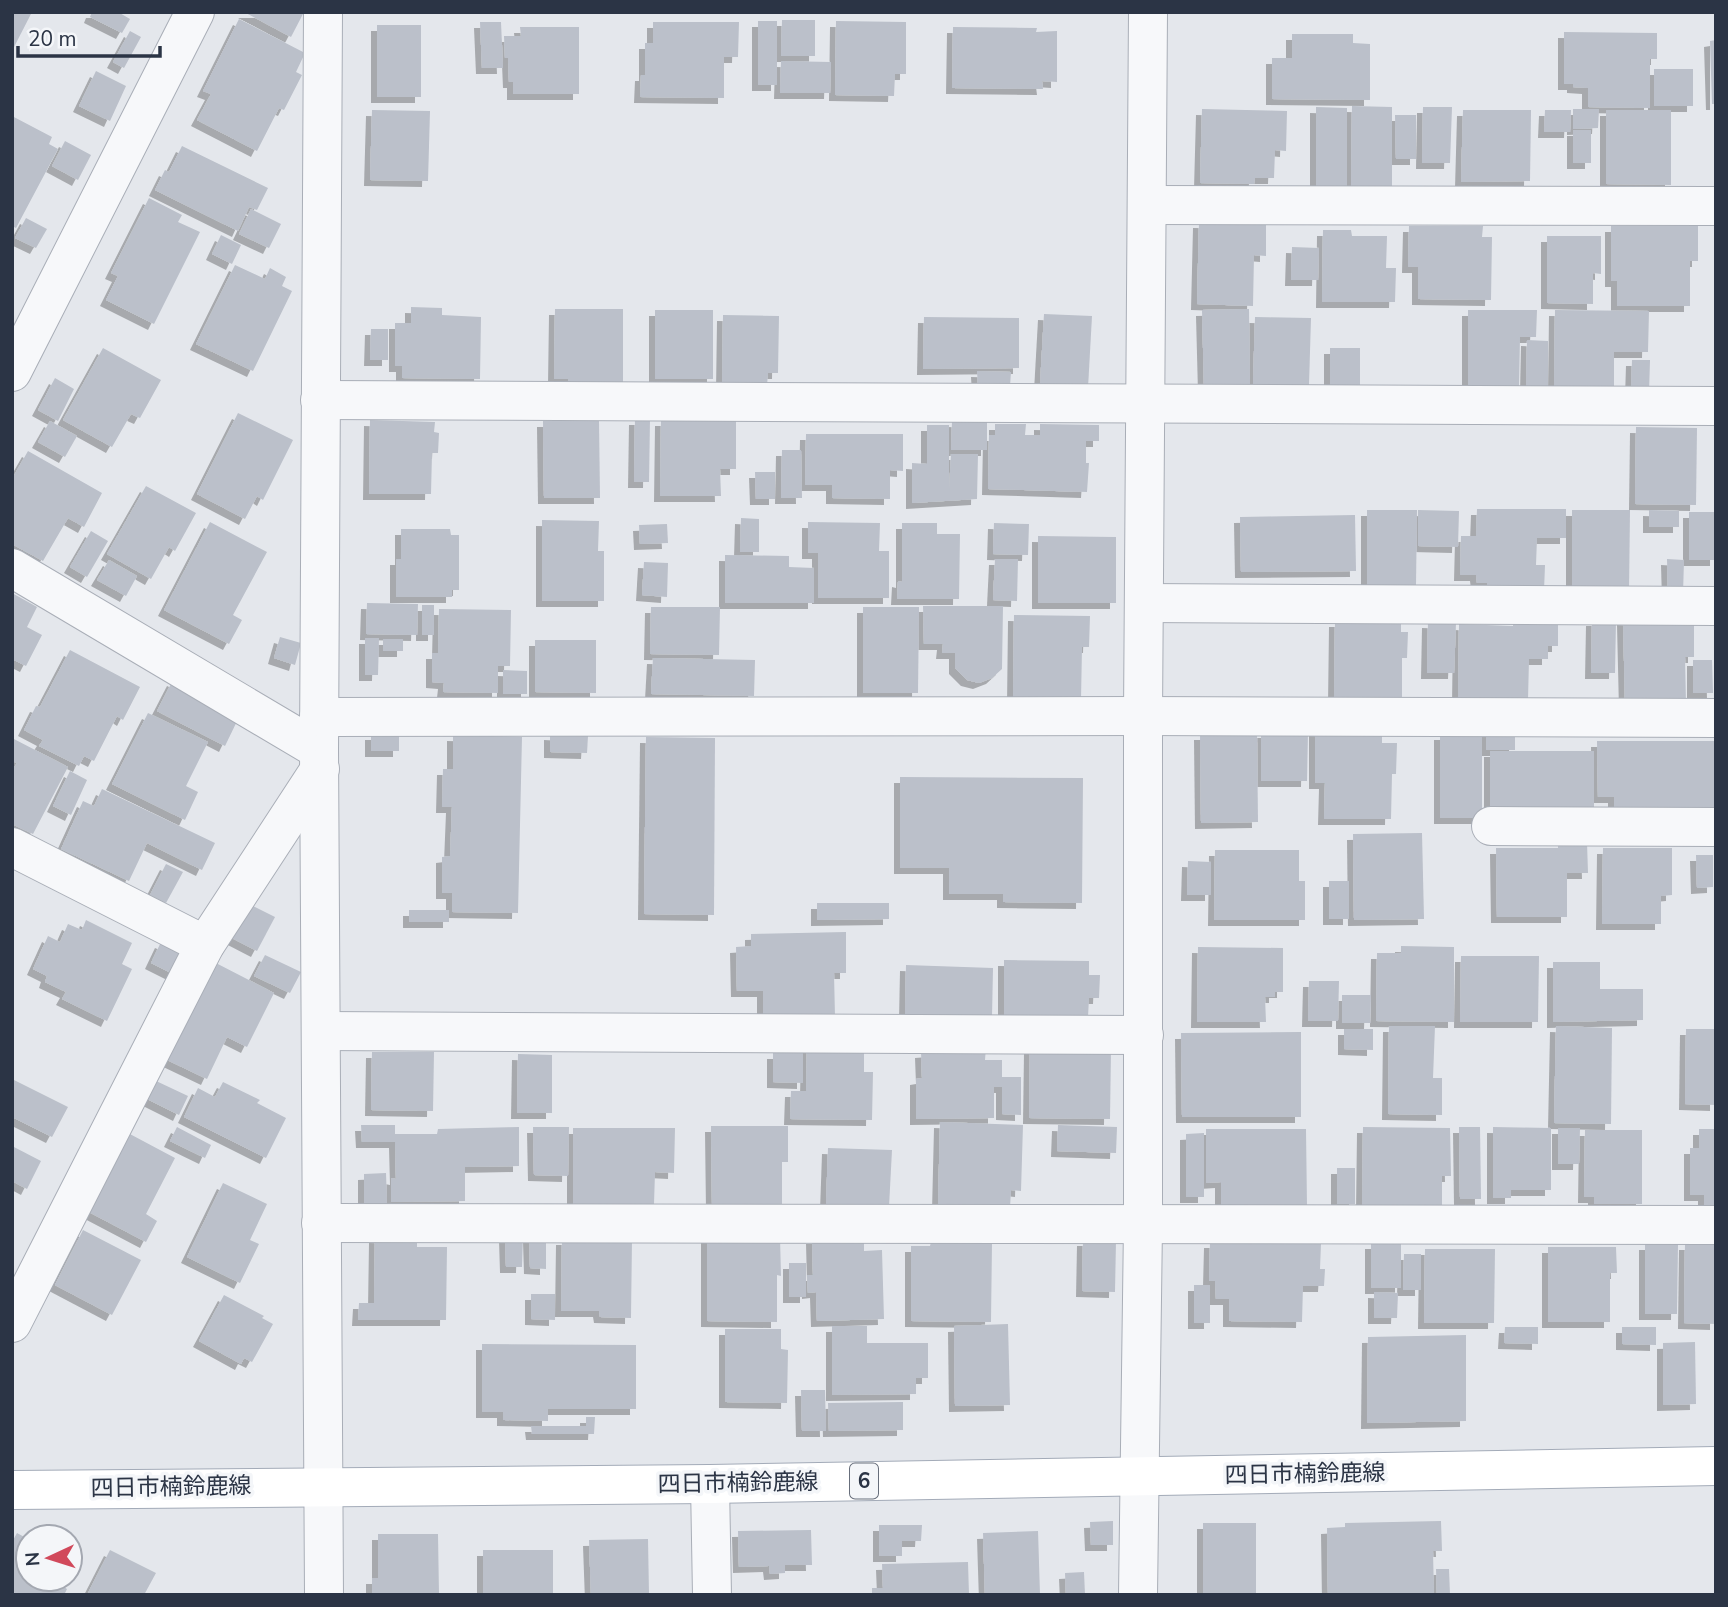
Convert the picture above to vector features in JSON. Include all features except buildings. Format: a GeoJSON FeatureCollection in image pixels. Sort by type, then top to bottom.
{"type":"FeatureCollection","features":[{"type":"Feature","properties":{"kind":"main road","name":"四日市楠鈴鹿線"},"geometry":{"type":"LineString","coordinates":[[12,1490],[323,1485],[710,1484],[1716,1466]]}},
{"type":"Feature","properties":{"kind":"street"},"geometry":{"type":"LineString","coordinates":[[12,372],[195,12]]}},
{"type":"Feature","properties":{"kind":"street"},"geometry":{"type":"LineString","coordinates":[[323,12],[319,745],[324,1595]]}},
{"type":"Feature","properties":{"kind":"street"},"geometry":{"type":"LineString","coordinates":[[1138,1595],[1143,1225],[1148,12]]}},
{"type":"Feature","properties":{"kind":"street"},"geometry":{"type":"LineString","coordinates":[[1148,205],[1716,206]]}},
{"type":"Feature","properties":{"kind":"street"},"geometry":{"type":"LineString","coordinates":[[320,400],[1716,406]]}},
{"type":"Feature","properties":{"kind":"street"},"geometry":{"type":"LineString","coordinates":[[12,568],[319,745],[1143,716],[1716,718]]}},
{"type":"Feature","properties":{"kind":"street"},"geometry":{"type":"LineString","coordinates":[[1144,603],[1716,607]]}},
{"type":"Feature","properties":{"kind":"street"},"geometry":{"type":"LineString","coordinates":[[12,1323],[205,945],[319,745]]}},
{"type":"Feature","properties":{"kind":"street"},"geometry":{"type":"LineString","coordinates":[[1491,826],[1716,827]]}},
{"type":"Feature","properties":{"kind":"street"},"geometry":{"type":"LineString","coordinates":[[12,847],[205,945]]}},
{"type":"Feature","properties":{"kind":"street"},"geometry":{"type":"LineString","coordinates":[[321,1031],[1144,1035]]}},
{"type":"Feature","properties":{"kind":"street"},"geometry":{"type":"LineString","coordinates":[[321,1223],[1716,1225]]}},
{"type":"Feature","properties":{"kind":"street"},"geometry":{"type":"LineString","coordinates":[[710,1484],[712,1595]]}}]}
